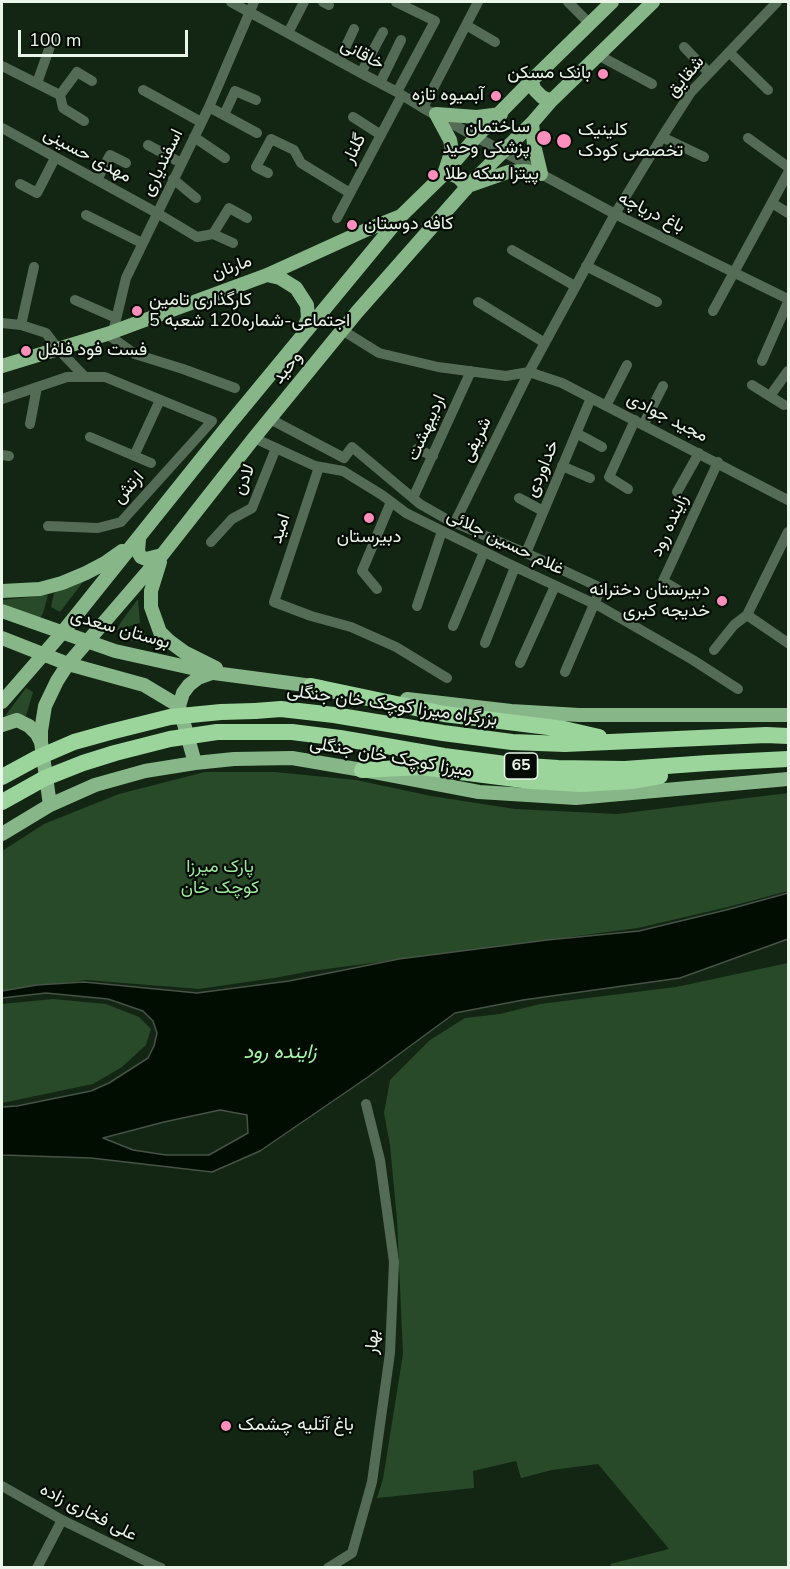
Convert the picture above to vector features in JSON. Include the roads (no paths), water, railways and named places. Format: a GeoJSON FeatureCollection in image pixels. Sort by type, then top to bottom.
{"type":"FeatureCollection","features":[{"type":"Feature","properties":{"kind":"highway"},"geometry":{"type":"LineString","coordinates":[[311,686],[444,714],[564,729],[621,741]]}},
{"type":"Feature","properties":{"kind":"highway","name":"بزرگراه میرزا کوچک خان جنگلی"},"geometry":{"type":"LineString","coordinates":[[2,777],[74,742],[170,717],[221,712],[280,710],[512,742],[565,744],[766,735],[789,736]]}},
{"type":"Feature","properties":{"kind":"highway","name":"65"},"geometry":{"type":"LineString","coordinates":[[2,802],[45,778],[83,763],[170,739],[218,732],[292,732],[513,765],[625,769],[789,759]]}},
{"type":"Feature","properties":{"kind":"highway"},"geometry":{"type":"LineString","coordinates":[[362,770],[421,767],[531,781],[581,784],[633,781],[670,774],[708,763]]}},
{"type":"Feature","properties":{"kind":"main road","name":"وحید"},"geometry":{"type":"LineString","coordinates":[[2,702],[62,633],[227,427],[402,215],[444,174],[476,137],[531,81],[612,2]]}},
{"type":"Feature","properties":{"kind":"main road","name":"وحید"},"geometry":{"type":"LineString","coordinates":[[50,805],[41,742],[45,706],[68,664],[162,555],[342,330],[468,187],[551,101],[653,2]]}},
{"type":"Feature","properties":{"kind":"main road"},"geometry":{"type":"LineString","coordinates":[[531,81],[535,90],[542,97],[551,101]]}},
{"type":"Feature","properties":{"kind":"main road"},"geometry":{"type":"LineString","coordinates":[[436,114],[477,117],[501,114]]}},
{"type":"Feature","properties":{"kind":"main road"},"geometry":{"type":"LineString","coordinates":[[436,114],[450,140],[452,150],[444,174],[458,177],[468,187],[508,172],[526,171],[541,174],[534,145],[532,123]]}},
{"type":"Feature","properties":{"kind":"main road","name":"مارنان"},"geometry":{"type":"LineString","coordinates":[[2,366],[58,349],[267,275],[402,215]]}},
{"type":"Feature","properties":{"kind":"main road"},"geometry":{"type":"LineString","coordinates":[[267,275],[280,278],[296,288],[307,305],[308,318],[300,339]]}},
{"type":"Feature","properties":{"kind":"main road"},"geometry":{"type":"LineString","coordinates":[[139,539],[138,552],[141,557],[146,559],[162,555]]}},
{"type":"Feature","properties":{"kind":"main road"},"geometry":{"type":"LineString","coordinates":[[2,591],[40,590],[62,583],[105,563],[139,539]]}},
{"type":"Feature","properties":{"kind":"main road"},"geometry":{"type":"LineString","coordinates":[[162,555],[151,591],[151,608],[160,632],[184,652],[232,675],[511,711],[579,715],[789,715]]}},
{"type":"Feature","properties":{"kind":"main road","name":"بوستان سعدی"},"geometry":{"type":"LineString","coordinates":[[2,611],[115,651],[213,673],[232,675]]}},
{"type":"Feature","properties":{"kind":"main road"},"geometry":{"type":"LineString","coordinates":[[2,638],[68,664],[144,685],[179,706]]}},
{"type":"Feature","properties":{"kind":"main road"},"geometry":{"type":"LineString","coordinates":[[195,763],[179,706],[183,693],[189,685],[198,678],[213,673]]}},
{"type":"Feature","properties":{"kind":"main road"},"geometry":{"type":"LineString","coordinates":[[2,724],[17,720],[29,726],[41,742]]}},
{"type":"Feature","properties":{"kind":"main road","name":"میرزا کوچک خان جنگلی"},"geometry":{"type":"LineString","coordinates":[[2,834],[50,805],[95,785],[145,771],[234,759],[292,758],[479,792],[576,798],[789,779]]}},
{"type":"Feature","properties":{"kind":"street","name":"خاقانی"},"geometry":{"type":"LineString","coordinates":[[231,2],[252,6],[288,33],[502,152]]}},
{"type":"Feature","properties":{"kind":"street"},"geometry":{"type":"LineString","coordinates":[[288,33],[304,2]]}},
{"type":"Feature","properties":{"kind":"street","name":"گلنار"},"geometry":{"type":"LineString","coordinates":[[337,218],[381,135],[435,21],[396,2]]}},
{"type":"Feature","properties":{"kind":"street"},"geometry":{"type":"LineString","coordinates":[[423,108],[478,2]]}},
{"type":"Feature","properties":{"kind":"street"},"geometry":{"type":"LineString","coordinates":[[568,2],[590,24]]}},
{"type":"Feature","properties":{"kind":"street","name":"شقایق"},"geometry":{"type":"LineString","coordinates":[[615,214],[692,92],[777,2]]}},
{"type":"Feature","properties":{"kind":"street","name":"اسفندیاری"},"geometry":{"type":"LineString","coordinates":[[112,328],[126,278],[208,108],[252,6]]}},
{"type":"Feature","properties":{"kind":"street"},"geometry":{"type":"LineString","coordinates":[[466,24],[495,42]]}},
{"type":"Feature","properties":{"kind":"street"},"geometry":{"type":"LineString","coordinates":[[339,61],[354,29]]}},
{"type":"Feature","properties":{"kind":"street"},"geometry":{"type":"LineString","coordinates":[[361,74],[383,32]]}},
{"type":"Feature","properties":{"kind":"street"},"geometry":{"type":"LineString","coordinates":[[37,83],[53,39]]}},
{"type":"Feature","properties":{"kind":"street"},"geometry":{"type":"LineString","coordinates":[[380,83],[401,40]]}},
{"type":"Feature","properties":{"kind":"street"},"geometry":{"type":"LineString","coordinates":[[684,47],[709,73]]}},
{"type":"Feature","properties":{"kind":"street"},"geometry":{"type":"LineString","coordinates":[[729,52],[768,90]]}},
{"type":"Feature","properties":{"kind":"street"},"geometry":{"type":"LineString","coordinates":[[598,56],[652,84]]}},
{"type":"Feature","properties":{"kind":"street"},"geometry":{"type":"LineString","coordinates":[[2,66],[60,95],[63,108],[84,121]]}},
{"type":"Feature","properties":{"kind":"street"},"geometry":{"type":"LineString","coordinates":[[60,95],[77,72],[92,81]]}},
{"type":"Feature","properties":{"kind":"street"},"geometry":{"type":"LineString","coordinates":[[143,90],[201,122]]}},
{"type":"Feature","properties":{"kind":"street"},"geometry":{"type":"LineString","coordinates":[[224,115],[234,91],[256,100]]}},
{"type":"Feature","properties":{"kind":"street"},"geometry":{"type":"LineString","coordinates":[[208,108],[257,133]]}},
{"type":"Feature","properties":{"kind":"street"},"geometry":{"type":"LineString","coordinates":[[353,117],[381,135]]}},
{"type":"Feature","properties":{"kind":"street","name":"مهدی حسینی"},"geometry":{"type":"LineString","coordinates":[[2,128],[197,237],[213,234],[232,243]]}},
{"type":"Feature","properties":{"kind":"street"},"geometry":{"type":"LineString","coordinates":[[194,137],[225,159]]}},
{"type":"Feature","properties":{"kind":"street"},"geometry":{"type":"LineString","coordinates":[[662,137],[704,157]]}},
{"type":"Feature","properties":{"kind":"street"},"geometry":{"type":"LineString","coordinates":[[748,138],[789,167]]}},
{"type":"Feature","properties":{"kind":"street"},"geometry":{"type":"LineString","coordinates":[[268,173],[256,167],[271,139],[294,150],[301,163],[350,193]]}},
{"type":"Feature","properties":{"kind":"street"},"geometry":{"type":"LineString","coordinates":[[148,145],[181,163]]}},
{"type":"Feature","properties":{"kind":"street","name":"باغ دریاچه"},"geometry":{"type":"LineString","coordinates":[[502,152],[615,214],[789,301]]}},
{"type":"Feature","properties":{"kind":"street"},"geometry":{"type":"LineString","coordinates":[[96,180],[110,155],[126,163]]}},
{"type":"Feature","properties":{"kind":"street"},"geometry":{"type":"LineString","coordinates":[[20,184],[37,193],[56,158]]}},
{"type":"Feature","properties":{"kind":"street"},"geometry":{"type":"LineString","coordinates":[[713,311],[789,173]]}},
{"type":"Feature","properties":{"kind":"street"},"geometry":{"type":"LineString","coordinates":[[173,178],[196,198]]}},
{"type":"Feature","properties":{"kind":"street"},"geometry":{"type":"LineString","coordinates":[[772,203],[789,213]]}},
{"type":"Feature","properties":{"kind":"street"},"geometry":{"type":"LineString","coordinates":[[213,234],[229,208],[246,218]]}},
{"type":"Feature","properties":{"kind":"street"},"geometry":{"type":"LineString","coordinates":[[86,214],[142,243]]}},
{"type":"Feature","properties":{"kind":"street"},"geometry":{"type":"LineString","coordinates":[[529,372],[615,214]]}},
{"type":"Feature","properties":{"kind":"street"},"geometry":{"type":"LineString","coordinates":[[512,250],[575,286]]}},
{"type":"Feature","properties":{"kind":"street"},"geometry":{"type":"LineString","coordinates":[[586,266],[657,302]]}},
{"type":"Feature","properties":{"kind":"street"},"geometry":{"type":"LineString","coordinates":[[21,325],[34,267]]}},
{"type":"Feature","properties":{"kind":"street"},"geometry":{"type":"LineString","coordinates":[[75,300],[112,328],[135,354],[235,388]]}},
{"type":"Feature","properties":{"kind":"street"},"geometry":{"type":"LineString","coordinates":[[762,361],[789,301]]}},
{"type":"Feature","properties":{"kind":"street"},"geometry":{"type":"LineString","coordinates":[[478,302],[544,343]]}},
{"type":"Feature","properties":{"kind":"street"},"geometry":{"type":"LineString","coordinates":[[2,322],[46,333],[85,377]]}},
{"type":"Feature","properties":{"kind":"street","name":"مجید جوادی"},"geometry":{"type":"LineString","coordinates":[[342,330],[379,353],[438,367],[506,376],[529,372],[562,384],[789,500]]}},
{"type":"Feature","properties":{"kind":"street"},"geometry":{"type":"LineString","coordinates":[[606,406],[627,365]]}},
{"type":"Feature","properties":{"kind":"street","name":"اردیبهشت"},"geometry":{"type":"LineString","coordinates":[[413,498],[471,371]]}},
{"type":"Feature","properties":{"kind":"street"},"geometry":{"type":"LineString","coordinates":[[770,396],[789,371]]}},
{"type":"Feature","properties":{"kind":"street","name":"شریفی"},"geometry":{"type":"LineString","coordinates":[[456,522],[529,372]]}},
{"type":"Feature","properties":{"kind":"street"},"geometry":{"type":"LineString","coordinates":[[2,399],[67,377],[105,377],[160,400],[134,456]]}},
{"type":"Feature","properties":{"kind":"street"},"geometry":{"type":"LineString","coordinates":[[752,385],[783,405]]}},
{"type":"Feature","properties":{"kind":"street"},"geometry":{"type":"LineString","coordinates":[[628,489],[609,477],[639,422],[663,386]]}},
{"type":"Feature","properties":{"kind":"street"},"geometry":{"type":"LineString","coordinates":[[30,424],[37,387]]}},
{"type":"Feature","properties":{"kind":"street","name":"خداوردی"},"geometry":{"type":"LineString","coordinates":[[526,553],[591,398]]}},
{"type":"Feature","properties":{"kind":"street","name":"ارتش"},"geometry":{"type":"LineString","coordinates":[[48,526],[98,528],[121,522],[212,421],[160,400]]}},
{"type":"Feature","properties":{"kind":"street"},"geometry":{"type":"LineString","coordinates":[[270,419],[344,458],[351,447],[413,498],[439,514],[601,588],[565,672]]}},
{"type":"Feature","properties":{"kind":"street"},"geometry":{"type":"LineString","coordinates":[[576,433],[602,447]]}},
{"type":"Feature","properties":{"kind":"street"},"geometry":{"type":"LineString","coordinates":[[90,437],[151,464]]}},
{"type":"Feature","properties":{"kind":"street","name":"غلام حسین جلائی"},"geometry":{"type":"LineString","coordinates":[[254,438],[319,467],[343,471],[406,513],[593,604],[693,660],[738,689]]}},
{"type":"Feature","properties":{"kind":"street","name":"لادن"},"geometry":{"type":"LineString","coordinates":[[211,542],[232,519],[252,508],[276,448]]}},
{"type":"Feature","properties":{"kind":"street"},"geometry":{"type":"LineString","coordinates":[[417,449],[433,456]]}},
{"type":"Feature","properties":{"kind":"street"},"geometry":{"type":"LineString","coordinates":[[676,492],[699,453]]}},
{"type":"Feature","properties":{"kind":"street"},"geometry":{"type":"LineString","coordinates":[[355,478],[368,461]]}},
{"type":"Feature","properties":{"kind":"street","name":"زاینده رود"},"geometry":{"type":"LineString","coordinates":[[685,594],[663,581],[718,462]]}},
{"type":"Feature","properties":{"kind":"street"},"geometry":{"type":"LineString","coordinates":[[562,466],[590,478]]}},
{"type":"Feature","properties":{"kind":"street","name":"امید"},"geometry":{"type":"LineString","coordinates":[[319,467],[274,602],[311,616],[351,627],[396,647],[447,678]]}},
{"type":"Feature","properties":{"kind":"street"},"geometry":{"type":"LineString","coordinates":[[519,498],[543,511]]}},
{"type":"Feature","properties":{"kind":"street"},"geometry":{"type":"LineString","coordinates":[[377,589],[362,571],[391,502]]}},
{"type":"Feature","properties":{"kind":"street"},"geometry":{"type":"LineString","coordinates":[[417,606],[442,531]]}},
{"type":"Feature","properties":{"kind":"street"},"geometry":{"type":"LineString","coordinates":[[714,650],[734,625],[747,615],[789,532]]}},
{"type":"Feature","properties":{"kind":"street"},"geometry":{"type":"LineString","coordinates":[[453,626],[484,552]]}},
{"type":"Feature","properties":{"kind":"street"},"geometry":{"type":"LineString","coordinates":[[485,643],[515,567]]}},
{"type":"Feature","properties":{"kind":"street"},"geometry":{"type":"LineString","coordinates":[[520,663],[560,588],[571,574]]}},
{"type":"Feature","properties":{"kind":"street"},"geometry":{"type":"LineString","coordinates":[[747,615],[789,644]]}},
{"type":"Feature","properties":{"kind":"street","name":"بهار"},"geometry":{"type":"LineString","coordinates":[[327,1568],[352,1552],[372,1482],[390,1353],[394,1262],[381,1160],[366,1104]]}},
{"type":"Feature","properties":{"kind":"street","name":"علی فخاری زاده"},"geometry":{"type":"LineString","coordinates":[[2,1486],[62,1520],[161,1568]]}},
{"type":"Feature","properties":{"kind":"street"},"geometry":{"type":"LineString","coordinates":[[37,1568],[62,1520]]}},
{"type":"Feature","properties":{"kind":"water","name":"زاینده رود"},"geometry":{"type":"Polygon","coordinates":[[[788,893],[788,939],[680,978],[523,1000],[455,1013],[368,1077],[260,1151],[212,1172],[91,1158],[2,1155],[2,1107],[91,1091],[109,1083],[148,1058],[157,1033],[153,1021],[143,1011],[108,999],[46,993],[2,998],[2,991],[37,985],[84,982],[197,993],[289,981],[399,959],[639,931],[788,893]],[[220,1110],[103,1138],[133,1150],[166,1155],[209,1155],[248,1133],[247,1115],[220,1110]]]}},
{"type":"Feature","properties":{"kind":"place","name":"بانک مسکن"},"geometry":{"type":"Point","coordinates":[603,74]}},
{"type":"Feature","properties":{"kind":"place","name":"آبمیوه تازه"},"geometry":{"type":"Point","coordinates":[496,96]}},
{"type":"Feature","properties":{"kind":"place","name":"ساختمان پزشکی وحید"},"geometry":{"type":"Point","coordinates":[544,138]}},
{"type":"Feature","properties":{"kind":"place","name":"کلینیک تخصصی کودک"},"geometry":{"type":"Point","coordinates":[564,141]}},
{"type":"Feature","properties":{"kind":"place","name":"پیتزا سکه طلا"},"geometry":{"type":"Point","coordinates":[433,175]}},
{"type":"Feature","properties":{"kind":"place","name":"کافه دوستان"},"geometry":{"type":"Point","coordinates":[352,225]}},
{"type":"Feature","properties":{"kind":"place","name":"کارگذاری تامین اجتماعی-شماره120 شعبه 5"},"geometry":{"type":"Point","coordinates":[137,311]}},
{"type":"Feature","properties":{"kind":"place","name":"فست فود فلفل"},"geometry":{"type":"Point","coordinates":[26,351]}},
{"type":"Feature","properties":{"kind":"place","name":"دبیرستان"},"geometry":{"type":"Point","coordinates":[369,518]}},
{"type":"Feature","properties":{"kind":"place","name":"دبیرستان دخترانه خدیجه کبری"},"geometry":{"type":"Point","coordinates":[722,601]}},
{"type":"Feature","properties":{"kind":"place","name":"باغ آتلیه چشمک"},"geometry":{"type":"Point","coordinates":[226,1426]}},
{"type":"Feature","properties":{"kind":"park label","name":"پارک میرزا کوچک خان"},"geometry":{"type":"Point","coordinates":[220,878]}}]}
